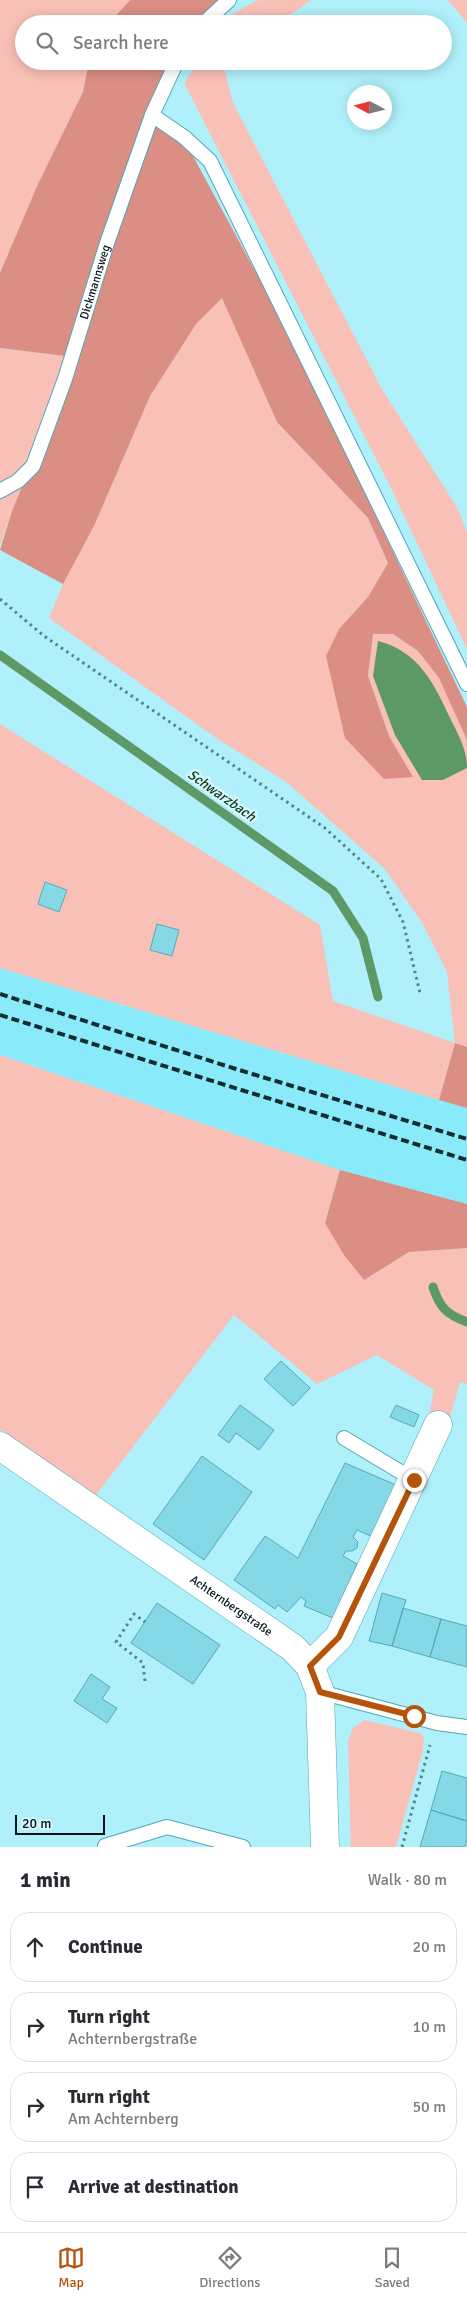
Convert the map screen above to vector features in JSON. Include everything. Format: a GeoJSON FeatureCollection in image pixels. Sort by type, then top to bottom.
{"type":"FeatureCollection","features":[{"type":"Feature","properties":{"kind":"street"},"geometry":{"type":"LineString","coordinates":[[310,1666],[339,1637],[414,1480],[438,1425]]}},
{"type":"Feature","properties":{"kind":"street","name":"Achternbergstraße"},"geometry":{"type":"LineString","coordinates":[[0,1446],[293,1648],[310,1666],[320,1692],[325,1847]]}},
{"type":"Feature","properties":{"kind":"lane"},"geometry":{"type":"LineString","coordinates":[[213,15],[229,0]]}},
{"type":"Feature","properties":{"kind":"lane","name":"Dickmannsweg"},"geometry":{"type":"LineString","coordinates":[[0,491],[18,481],[33,466],[65,379],[107,244],[152,115],[173,70]]}},
{"type":"Feature","properties":{"kind":"lane"},"geometry":{"type":"LineString","coordinates":[[152,115],[184,137],[210,161],[467,684]]}},
{"type":"Feature","properties":{"kind":"lane"},"geometry":{"type":"LineString","coordinates":[[344,1438],[414,1480]]}},
{"type":"Feature","properties":{"kind":"lane"},"geometry":{"type":"LineString","coordinates":[[320,1692],[437,1723],[467,1728]]}},
{"type":"Feature","properties":{"kind":"lane"},"geometry":{"type":"LineString","coordinates":[[105,1846],[167,1827],[243,1847]]}},
{"type":"Feature","properties":{"kind":"path"},"geometry":{"type":"LineString","coordinates":[[0,599],[44,636],[325,828],[374,872],[381,879],[403,922],[420,993]]}},
{"type":"Feature","properties":{"kind":"path"},"geometry":{"type":"LineString","coordinates":[[145,1622],[134,1614],[116,1642],[143,1663],[145,1681]]}},
{"type":"Feature","properties":{"kind":"path"},"geometry":{"type":"LineString","coordinates":[[402,1847],[437,1723]]}},
{"type":"Feature","properties":{"kind":"shaded area"},"geometry":{"type":"Polygon","coordinates":[[[0,0],[130,0],[116,15],[15,15],[15,70],[87,70],[83,92],[38,184],[0,273],[0,0]]]}},
{"type":"Feature","properties":{"kind":"shaded area"},"geometry":{"type":"Polygon","coordinates":[[[130,0],[227,0],[208,15],[116,15],[130,0]]]}},
{"type":"Feature","properties":{"kind":"shaded area"},"geometry":{"type":"Polygon","coordinates":[[[258,0],[311,0],[290,15],[232,14],[258,0]]]}},
{"type":"Feature","properties":{"kind":"shaded area"},"geometry":{"type":"Polygon","coordinates":[[[448,0],[467,0],[467,23],[448,0]]]}},
{"type":"Feature","properties":{"kind":"shaded area"},"geometry":{"type":"Polygon","coordinates":[[[87,70],[172,70],[155,120],[193,156],[288,332],[467,707],[467,740],[439,678],[418,651],[393,634],[373,634],[368,676],[389,736],[413,777],[384,779],[345,738],[326,656],[339,629],[368,597],[388,563],[368,518],[277,422],[222,298],[196,324],[150,396],[94,526],[63,584],[0,550],[12,511],[54,410],[65,356],[0,348],[0,273],[38,184],[83,92],[87,70]]]}},
{"type":"Feature","properties":{"kind":"shaded area"},"geometry":{"type":"Polygon","coordinates":[[[193,70],[225,70],[233,103],[383,391],[458,509],[467,532],[467,649],[391,488],[184,83],[193,70]]]}},
{"type":"Feature","properties":{"kind":"shaded area"},"geometry":{"type":"Polygon","coordinates":[[[222,297],[277,422],[368,518],[388,563],[368,597],[339,629],[326,656],[412,777],[389,736],[368,676],[373,634],[393,634],[418,651],[440,678],[467,740],[467,1047],[455,1043],[447,972],[421,921],[385,869],[285,781],[219,740],[49,618],[63,584],[94,526],[150,396],[196,324],[222,297]]]}},
{"type":"Feature","properties":{"kind":"shaded area"},"geometry":{"type":"Polygon","coordinates":[[[0,348],[65,356],[54,410],[12,511],[0,546],[0,348]]]}},
{"type":"Feature","properties":{"kind":"shaded area"},"geometry":{"type":"Polygon","coordinates":[[[378,641],[405,653],[415,661],[432,682],[460,737],[466,755],[467,768],[443,780],[422,780],[395,735],[373,676],[378,641]]]}},
{"type":"Feature","properties":{"kind":"shaded area"},"geometry":{"type":"Polygon","coordinates":[[[0,724],[320,925],[333,1001],[455,1043],[439,1100],[0,968],[0,724]]]}},
{"type":"Feature","properties":{"kind":"shaded area"},"geometry":{"type":"Polygon","coordinates":[[[0,968],[467,1108],[467,1204],[340,1170],[0,1055],[0,968]]]}},
{"type":"Feature","properties":{"kind":"shaded area"},"geometry":{"type":"Polygon","coordinates":[[[455,1043],[467,1047],[467,1108],[439,1100],[455,1043]]]}},
{"type":"Feature","properties":{"kind":"shaded area"},"geometry":{"type":"Polygon","coordinates":[[[0,1055],[340,1170],[325,1223],[364,1280],[409,1252],[467,1248],[467,1384],[460,1382],[447,1428],[429,1416],[434,1390],[377,1355],[317,1384],[234,1315],[96,1495],[0,1429],[0,1055]]]}},
{"type":"Feature","properties":{"kind":"shaded area"},"geometry":{"type":"Polygon","coordinates":[[[340,1170],[467,1204],[467,1248],[409,1252],[364,1280],[344,1255],[325,1223],[340,1170]]]}},
{"type":"Feature","properties":{"kind":"shaded area"},"geometry":{"type":"Polygon","coordinates":[[[364,1720],[420,1733],[424,1738],[423,1750],[396,1847],[351,1847],[348,1741],[353,1728],[364,1720]]]}},
{"type":"Feature","properties":{"kind":"building"},"geometry":{"type":"Polygon","coordinates":[[[45,882],[67,890],[59,912],[38,904],[45,882]]]}},
{"type":"Feature","properties":{"kind":"building"},"geometry":{"type":"Polygon","coordinates":[[[157,924],[179,930],[172,956],[150,950],[157,924]]]}},
{"type":"Feature","properties":{"kind":"building"},"geometry":{"type":"Polygon","coordinates":[[[281,1361],[310,1388],[293,1406],[264,1379],[281,1361]]]}},
{"type":"Feature","properties":{"kind":"building"},"geometry":{"type":"Polygon","coordinates":[[[240,1405],[274,1430],[259,1450],[236,1433],[229,1443],[218,1435],[240,1405]]]}},
{"type":"Feature","properties":{"kind":"building"},"geometry":{"type":"Polygon","coordinates":[[[396,1405],[419,1415],[414,1427],[390,1417],[396,1405]]]}},
{"type":"Feature","properties":{"kind":"building"},"geometry":{"type":"Polygon","coordinates":[[[202,1456],[252,1492],[204,1560],[153,1524],[202,1456]]]}},
{"type":"Feature","properties":{"kind":"building"},"geometry":{"type":"Polygon","coordinates":[[[345,1463],[396,1485],[373,1537],[357,1530],[353,1537],[358,1542],[357,1548],[352,1551],[346,1551],[343,1556],[357,1564],[333,1618],[304,1606],[306,1601],[301,1597],[287,1612],[278,1605],[275,1609],[234,1580],[265,1536],[298,1558],[345,1463]]]}},
{"type":"Feature","properties":{"kind":"building"},"geometry":{"type":"Polygon","coordinates":[[[382,1593],[406,1600],[392,1646],[369,1641],[382,1593]]]}},
{"type":"Feature","properties":{"kind":"building"},"geometry":{"type":"Polygon","coordinates":[[[157,1603],[220,1645],[193,1684],[131,1643],[157,1603]]]}},
{"type":"Feature","properties":{"kind":"building"},"geometry":{"type":"Polygon","coordinates":[[[403,1608],[441,1619],[430,1657],[392,1646],[403,1608]]]}},
{"type":"Feature","properties":{"kind":"building"},"geometry":{"type":"Polygon","coordinates":[[[441,1619],[467,1626],[467,1667],[430,1657],[441,1619]]]}},
{"type":"Feature","properties":{"kind":"building"},"geometry":{"type":"Polygon","coordinates":[[[91,1674],[110,1687],[102,1699],[117,1708],[107,1723],[74,1701],[91,1674]]]}},
{"type":"Feature","properties":{"kind":"building"},"geometry":{"type":"Polygon","coordinates":[[[442,1771],[467,1778],[467,1821],[431,1810],[442,1771]]]}},
{"type":"Feature","properties":{"kind":"building"},"geometry":{"type":"Polygon","coordinates":[[[431,1810],[467,1821],[465,1847],[420,1847],[431,1810]]]}},
{"type":"Feature","properties":{"kind":"waterway","name":"Schwarzbach"},"geometry":{"type":"LineString","coordinates":[[0,655],[333,891],[363,938],[378,997]]}},
{"type":"Feature","properties":{"kind":"waterway","name":"Schwarzbach"},"geometry":{"type":"LineString","coordinates":[[433,1287],[441,1305],[449,1313],[467,1322]]}},
{"type":"Feature","properties":{"kind":"railway"},"geometry":{"type":"LineString","coordinates":[[0,994],[236,1069],[467,1139]]}},
{"type":"Feature","properties":{"kind":"railway"},"geometry":{"type":"LineString","coordinates":[[0,1015],[467,1160]]}},
{"type":"Feature","properties":{"kind":"route"},"geometry":{"type":"LineString","coordinates":[[414,1480],[339,1637],[310,1666],[320,1692],[414,1716]]}}]}
